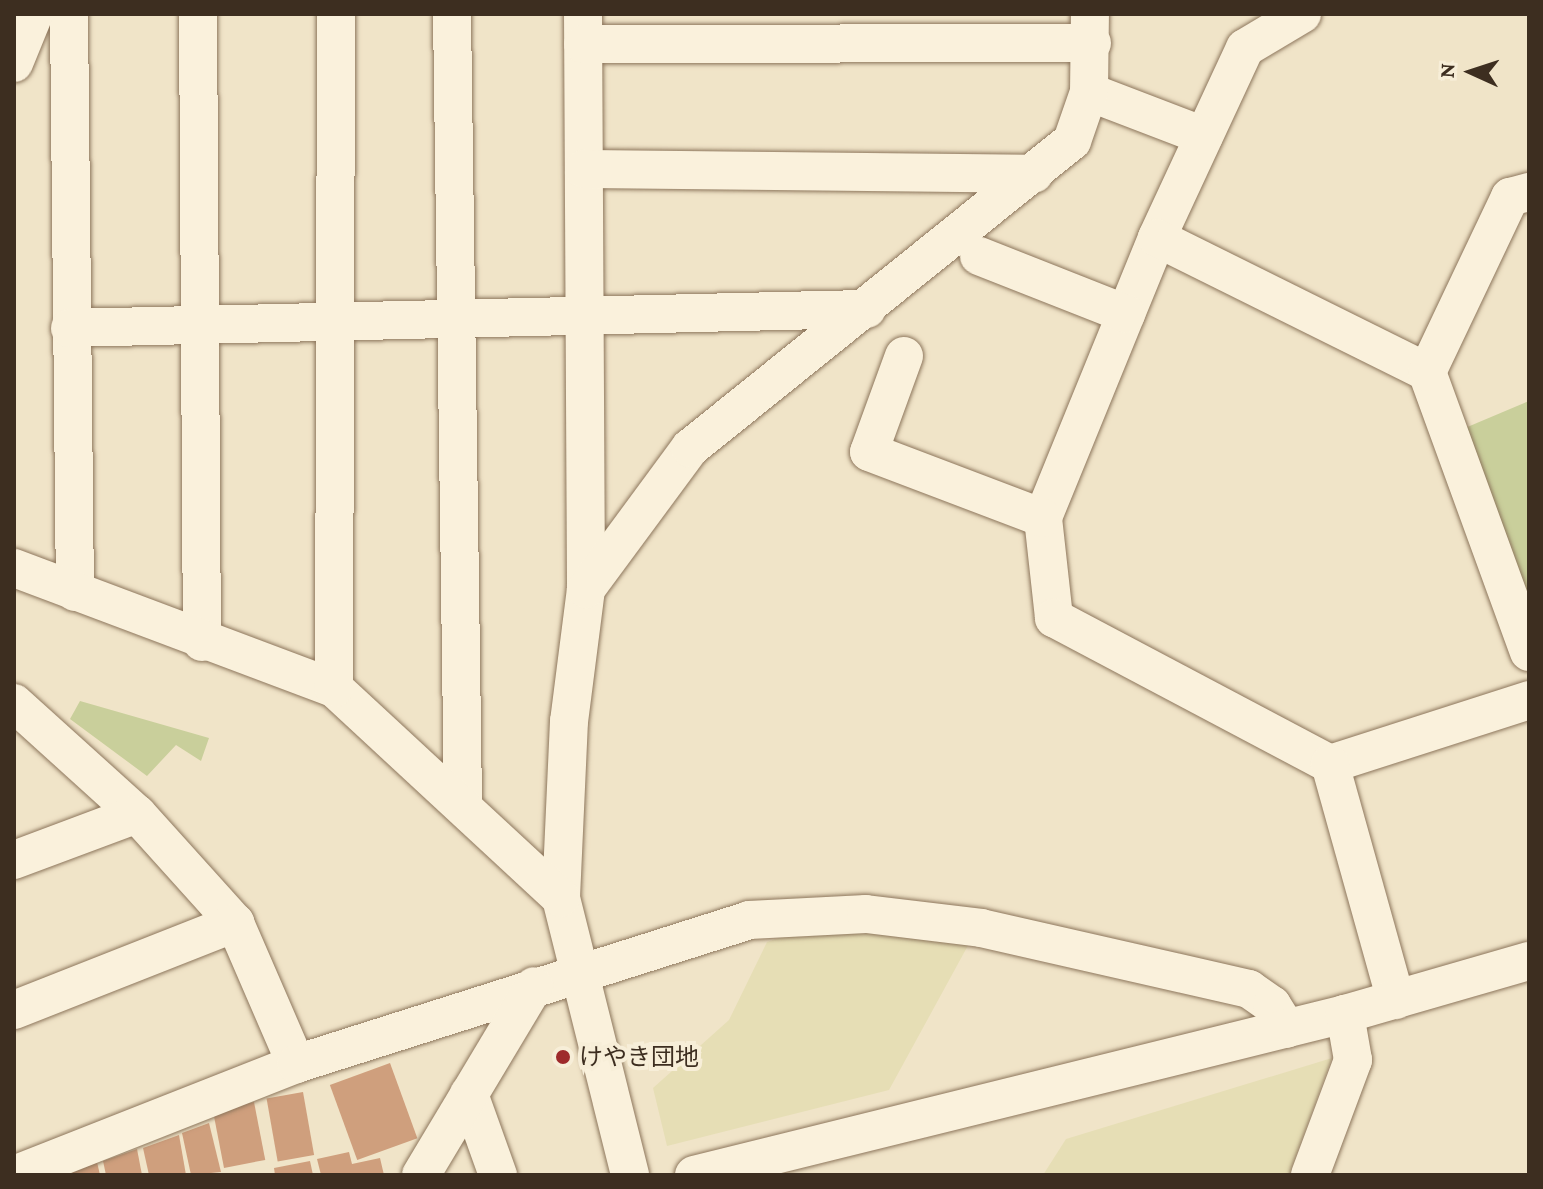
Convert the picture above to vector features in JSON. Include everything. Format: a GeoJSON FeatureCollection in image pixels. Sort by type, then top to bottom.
{"type":"FeatureCollection","features":[{"type":"Feature","properties":{"kind":"street"},"geometry":{"type":"LineString","coordinates":[[14,63],[34,14]]}},
{"type":"Feature","properties":{"kind":"street"},"geometry":{"type":"LineString","coordinates":[[69,14],[75,592]]}},
{"type":"Feature","properties":{"kind":"street"},"geometry":{"type":"LineString","coordinates":[[198,14],[202,642]]}},
{"type":"Feature","properties":{"kind":"street"},"geometry":{"type":"LineString","coordinates":[[334,688],[336,14]]}},
{"type":"Feature","properties":{"kind":"street"},"geometry":{"type":"LineString","coordinates":[[452,14],[463,806]]}},
{"type":"Feature","properties":{"kind":"street"},"geometry":{"type":"LineString","coordinates":[[1302,14],[1245,48],[1157,238],[1043,518],[1054,618],[1330,764],[1529,700]]}},
{"type":"Feature","properties":{"kind":"street"},"geometry":{"type":"LineString","coordinates":[[586,589],[690,448],[867,309],[1072,141],[1089,92],[1091,29],[583,29],[586,589],[569,721],[561,898],[630,1175]]}},
{"type":"Feature","properties":{"kind":"street"},"geometry":{"type":"LineString","coordinates":[[1089,92],[1204,136]]}},
{"type":"Feature","properties":{"kind":"street"},"geometry":{"type":"LineString","coordinates":[[584,169],[1034,174]]}},
{"type":"Feature","properties":{"kind":"street"},"geometry":{"type":"LineString","coordinates":[[1427,372],[1510,197],[1529,192]]}},
{"type":"Feature","properties":{"kind":"street"},"geometry":{"type":"LineString","coordinates":[[1157,238],[1427,372],[1529,652]]}},
{"type":"Feature","properties":{"kind":"street"},"geometry":{"type":"LineString","coordinates":[[979,256],[1126,314]]}},
{"type":"Feature","properties":{"kind":"street"},"geometry":{"type":"LineString","coordinates":[[70,328],[867,309]]}},
{"type":"Feature","properties":{"kind":"street"},"geometry":{"type":"LineString","coordinates":[[904,356],[869,452],[1043,518]]}},
{"type":"Feature","properties":{"kind":"street"},"geometry":{"type":"LineString","coordinates":[[14,568],[202,642],[334,688],[561,898]]}},
{"type":"Feature","properties":{"kind":"street"},"geometry":{"type":"LineString","coordinates":[[14,703],[137,814],[235,923],[296,1064]]}},
{"type":"Feature","properties":{"kind":"street"},"geometry":{"type":"LineString","coordinates":[[1330,764],[1396,1000]]}},
{"type":"Feature","properties":{"kind":"street"},"geometry":{"type":"LineString","coordinates":[[14,860],[137,814]]}},
{"type":"Feature","properties":{"kind":"street"},"geometry":{"type":"LineString","coordinates":[[14,1175],[296,1064],[749,920],[866,914],[981,928],[1249,989],[1272,1005],[1287,1029]]}},
{"type":"Feature","properties":{"kind":"street"},"geometry":{"type":"LineString","coordinates":[[14,1010],[235,923]]}},
{"type":"Feature","properties":{"kind":"street"},"geometry":{"type":"LineString","coordinates":[[694,1175],[1287,1029],[1529,961]]}},
{"type":"Feature","properties":{"kind":"street"},"geometry":{"type":"LineString","coordinates":[[421,1175],[534,986]]}},
{"type":"Feature","properties":{"kind":"street"},"geometry":{"type":"LineString","coordinates":[[1310,1175],[1353,1060],[1345,1014]]}},
{"type":"Feature","properties":{"kind":"street"},"geometry":{"type":"LineString","coordinates":[[469,1094],[498,1175]]}},
{"type":"Feature","properties":{"kind":"shaded area"},"geometry":{"type":"Polygon","coordinates":[[[823,923],[971,940],[889,1090],[667,1146],[653,1088],[729,1020],[767,942],[823,923]]]}},
{"type":"Feature","properties":{"kind":"shaded area"},"geometry":{"type":"Polygon","coordinates":[[[1332,1058],[1289,1175],[1043,1175],[1066,1139],[1332,1058]]]}},
{"type":"Feature","properties":{"kind":"green space"},"geometry":{"type":"Polygon","coordinates":[[[1529,401],[1529,607],[1465,428],[1529,401]]]}},
{"type":"Feature","properties":{"kind":"green space"},"geometry":{"type":"Polygon","coordinates":[[[80,701],[209,738],[201,761],[176,745],[147,776],[70,719],[80,701]]]}},
{"type":"Feature","properties":{"kind":"building"},"geometry":{"type":"Polygon","coordinates":[[[390,1063],[417,1138],[357,1160],[330,1085],[390,1063]]]}},
{"type":"Feature","properties":{"kind":"building"},"geometry":{"type":"Polygon","coordinates":[[[303,1092],[314,1155],[278,1161],[267,1098],[303,1092]]]}},
{"type":"Feature","properties":{"kind":"building"},"geometry":{"type":"Polygon","coordinates":[[[254,1102],[265,1160],[224,1168],[213,1110],[254,1102]]]}},
{"type":"Feature","properties":{"kind":"building"},"geometry":{"type":"Polygon","coordinates":[[[209,1123],[221,1172],[191,1175],[182,1133],[209,1123]]]}},
{"type":"Feature","properties":{"kind":"building"},"geometry":{"type":"Polygon","coordinates":[[[179,1135],[186,1175],[149,1175],[143,1148],[179,1135]]]}},
{"type":"Feature","properties":{"kind":"building"},"geometry":{"type":"Polygon","coordinates":[[[137,1149],[142,1175],[106,1175],[103,1161],[137,1149]]]}},
{"type":"Feature","properties":{"kind":"building"},"geometry":{"type":"Polygon","coordinates":[[[349,1152],[352,1164],[380,1158],[384,1175],[321,1175],[317,1159],[349,1152]]]}},
{"type":"Feature","properties":{"kind":"building"},"geometry":{"type":"Polygon","coordinates":[[[310,1161],[313,1175],[275,1175],[274,1168],[310,1161]]]}},
{"type":"Feature","properties":{"kind":"building"},"geometry":{"type":"Polygon","coordinates":[[[97,1162],[100,1175],[63,1175],[97,1162]]]}},
{"type":"Feature","properties":{"kind":"place","name":"けやき団地"},"geometry":{"type":"Point","coordinates":[563,1057]}}]}
